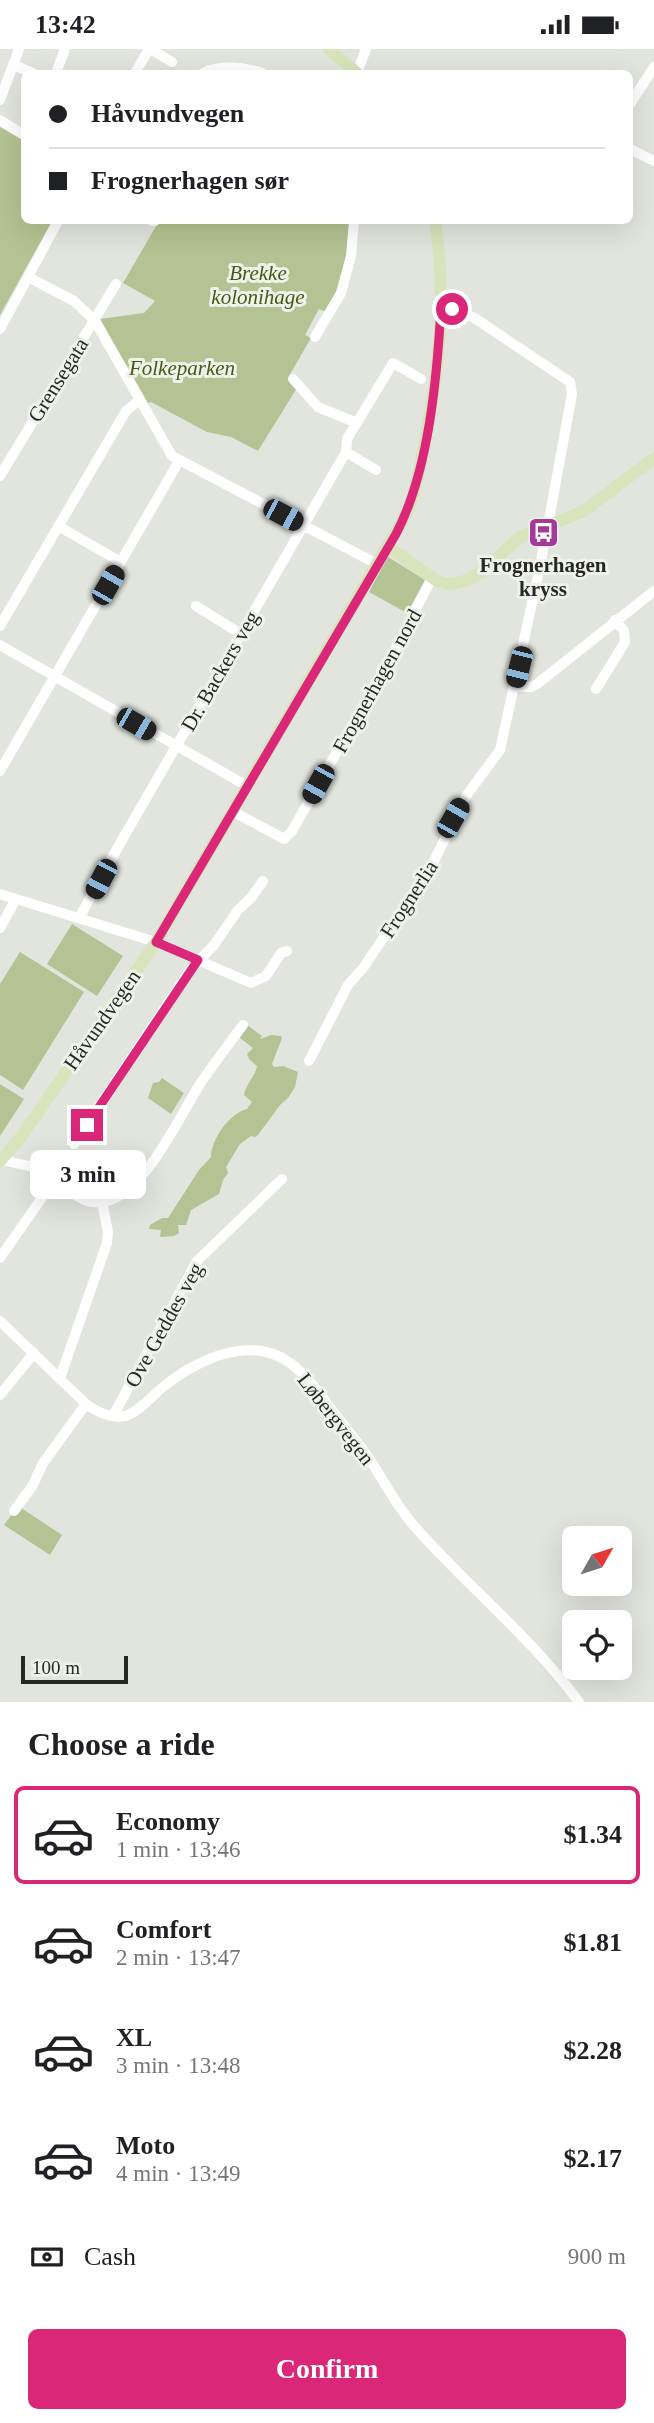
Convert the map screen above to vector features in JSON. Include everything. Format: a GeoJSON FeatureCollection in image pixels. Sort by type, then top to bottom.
{"type":"FeatureCollection","features":[{"type":"Feature","properties":{"kind":"main road"},"geometry":{"type":"LineString","coordinates":[[329,49],[353,70]]}},
{"type":"Feature","properties":{"kind":"main road","name":"Håvundvegen"},"geometry":{"type":"LineString","coordinates":[[1,1160],[21,1137],[156,942],[410,506],[436,388],[441,307],[440,258],[435,224]]}},
{"type":"Feature","properties":{"kind":"main road"},"geometry":{"type":"LineString","coordinates":[[388,547],[432,578],[449,584],[471,579],[513,542],[584,511],[654,458]]}},
{"type":"Feature","properties":{"kind":"street"},"geometry":{"type":"LineString","coordinates":[[0,100],[19,49]]}},
{"type":"Feature","properties":{"kind":"street"},"geometry":{"type":"LineString","coordinates":[[57,70],[65,49]]}},
{"type":"Feature","properties":{"kind":"street"},"geometry":{"type":"LineString","coordinates":[[137,70],[149,49],[172,62]]}},
{"type":"Feature","properties":{"kind":"street"},"geometry":{"type":"LineString","coordinates":[[357,70],[366,49]]}},
{"type":"Feature","properties":{"kind":"street"},"geometry":{"type":"LineString","coordinates":[[13,65],[26,70]]}},
{"type":"Feature","properties":{"kind":"street"},"geometry":{"type":"LineString","coordinates":[[633,99],[654,67]]}},
{"type":"Feature","properties":{"kind":"street"},"geometry":{"type":"LineString","coordinates":[[0,120],[21,133]]}},
{"type":"Feature","properties":{"kind":"street"},"geometry":{"type":"LineString","coordinates":[[633,150],[654,160]]}},
{"type":"Feature","properties":{"kind":"street"},"geometry":{"type":"LineString","coordinates":[[0,329],[56,224]]}},
{"type":"Feature","properties":{"kind":"street"},"geometry":{"type":"LineString","coordinates":[[315,337],[341,293],[351,257],[354,224]]}},
{"type":"Feature","properties":{"kind":"street"},"geometry":{"type":"LineString","coordinates":[[28,277],[74,301],[95,321],[167,449],[179,461],[377,564]]}},
{"type":"Feature","properties":{"kind":"street","name":"Grensegata"},"geometry":{"type":"LineString","coordinates":[[0,476],[116,285]]}},
{"type":"Feature","properties":{"kind":"street","name":"Frognerlia"},"geometry":{"type":"LineString","coordinates":[[309,1061],[348,985],[363,968],[431,867],[466,796],[500,750],[541,562],[542,528],[572,394],[570,382],[473,317],[441,307]]}},
{"type":"Feature","properties":{"kind":"street","name":"Dr. Backers veg"},"geometry":{"type":"LineString","coordinates":[[79,919],[346,452],[347,439],[393,363],[421,379]]}},
{"type":"Feature","properties":{"kind":"street"},"geometry":{"type":"LineString","coordinates":[[293,379],[318,407],[357,422]]}},
{"type":"Feature","properties":{"kind":"street"},"geometry":{"type":"LineString","coordinates":[[0,626],[126,411],[139,400]]}},
{"type":"Feature","properties":{"kind":"street"},"geometry":{"type":"LineString","coordinates":[[346,452],[376,470]]}},
{"type":"Feature","properties":{"kind":"street"},"geometry":{"type":"LineString","coordinates":[[0,771],[179,461]]}},
{"type":"Feature","properties":{"kind":"street"},"geometry":{"type":"LineString","coordinates":[[58,526],[121,562]]}},
{"type":"Feature","properties":{"kind":"street","name":"Frognerhagen nord"},"geometry":{"type":"LineString","coordinates":[[232,811],[284,839],[292,831],[396,648],[432,578]]}},
{"type":"Feature","properties":{"kind":"street"},"geometry":{"type":"LineString","coordinates":[[514,687],[531,687],[537,684],[654,591]]}},
{"type":"Feature","properties":{"kind":"street"},"geometry":{"type":"LineString","coordinates":[[196,606],[241,634]]}},
{"type":"Feature","properties":{"kind":"street"},"geometry":{"type":"LineString","coordinates":[[596,689],[625,642],[624,631],[615,620]]}},
{"type":"Feature","properties":{"kind":"street"},"geometry":{"type":"LineString","coordinates":[[0,645],[247,786]]}},
{"type":"Feature","properties":{"kind":"street"},"geometry":{"type":"LineString","coordinates":[[74,1144],[198,960],[214,945],[238,909],[251,898],[263,881]]}},
{"type":"Feature","properties":{"kind":"street"},"geometry":{"type":"LineString","coordinates":[[0,894],[156,942],[251,983],[266,976],[281,953],[287,951]]}},
{"type":"Feature","properties":{"kind":"street"},"geometry":{"type":"LineString","coordinates":[[0,927],[16,899]]}},
{"type":"Feature","properties":{"kind":"street"},"geometry":{"type":"LineString","coordinates":[[1,1160],[43,1170],[84,1200],[102,1202],[118,1196],[146,1170],[160,1152],[204,1078],[243,1025]]}},
{"type":"Feature","properties":{"kind":"street"},"geometry":{"type":"LineString","coordinates":[[0,1258],[55,1179]]}},
{"type":"Feature","properties":{"kind":"street","name":"Ove Geddes veg"},"geometry":{"type":"LineString","coordinates":[[113,1416],[197,1261],[282,1179]]}},
{"type":"Feature","properties":{"kind":"street"},"geometry":{"type":"LineString","coordinates":[[60,1378],[107,1243],[108,1231],[102,1202]]}},
{"type":"Feature","properties":{"kind":"street"},"geometry":{"type":"LineString","coordinates":[[0,1321],[86,1404],[95,1411],[113,1416]]}},
{"type":"Feature","properties":{"kind":"street","name":"Løbergvegen"},"geometry":{"type":"LineString","coordinates":[[113,1416],[130,1413],[177,1377],[214,1358],[247,1350],[268,1352],[281,1357],[303,1375],[363,1449],[392,1500],[415,1527],[535,1649],[579,1702]]}},
{"type":"Feature","properties":{"kind":"street"},"geometry":{"type":"LineString","coordinates":[[0,1395],[34,1353]]}},
{"type":"Feature","properties":{"kind":"street"},"geometry":{"type":"LineString","coordinates":[[13,1511],[33,1485],[43,1463],[86,1404]]}},
{"type":"Feature","properties":{"kind":"green space"},"geometry":{"type":"Polygon","coordinates":[[[0,127],[21,139],[21,224],[50,224],[0,315],[0,127]]]}},
{"type":"Feature","properties":{"kind":"green space"},"geometry":{"type":"Polygon","coordinates":[[[157,224],[350,224],[346,256],[337,290],[327,312],[319,309],[305,335],[311,338],[289,376],[300,383],[258,451],[231,437],[207,432],[151,402],[148,403],[100,319],[144,313],[155,301],[123,283],[157,224]]]}},
{"type":"Feature","properties":{"kind":"green space"},"geometry":{"type":"Polygon","coordinates":[[[388,557],[425,580],[407,613],[369,592],[388,557]]]}},
{"type":"Feature","properties":{"kind":"green space"},"geometry":{"type":"Polygon","coordinates":[[[72,924],[123,956],[97,996],[47,964],[72,924]]]}},
{"type":"Feature","properties":{"kind":"green space"},"geometry":{"type":"Polygon","coordinates":[[[20,952],[84,992],[23,1090],[0,1075],[0,984],[20,952]]]}},
{"type":"Feature","properties":{"kind":"green space"},"geometry":{"type":"Polygon","coordinates":[[[246,1024],[262,1036],[260,1039],[271,1035],[281,1036],[272,1064],[274,1067],[283,1066],[298,1072],[295,1087],[258,1135],[251,1136],[240,1144],[226,1167],[228,1173],[219,1194],[191,1210],[186,1225],[178,1225],[179,1233],[160,1237],[161,1230],[149,1229],[150,1225],[162,1218],[168,1218],[199,1170],[211,1157],[214,1142],[228,1121],[247,1109],[252,1102],[244,1095],[257,1066],[247,1054],[253,1048],[240,1038],[239,1034],[246,1024]]]}},
{"type":"Feature","properties":{"kind":"green space"},"geometry":{"type":"Polygon","coordinates":[[[162,1078],[184,1093],[171,1114],[148,1098],[153,1083],[162,1078]]]}},
{"type":"Feature","properties":{"kind":"green space"},"geometry":{"type":"Polygon","coordinates":[[[0,1084],[24,1099],[0,1136],[0,1084]]]}},
{"type":"Feature","properties":{"kind":"green space"},"geometry":{"type":"Polygon","coordinates":[[[18,1506],[62,1535],[50,1555],[4,1525],[18,1506]]]}},
{"type":"Feature","properties":{"kind":"place","name":"Frognerhagen kryss"},"geometry":{"type":"Point","coordinates":[543,533]}},
{"type":"Feature","properties":{"kind":"route"},"geometry":{"type":"LineString","coordinates":[[87,1125],[198,960],[156,942],[410,506],[436,388],[441,307],[452,309]]}},
{"type":"Feature","properties":{"kind":"park label","name":"Brekke kolonihage"},"geometry":{"type":"Point","coordinates":[258,285]}},
{"type":"Feature","properties":{"kind":"park label","name":"Folkeparken"},"geometry":{"type":"Point","coordinates":[182,368]}}]}
